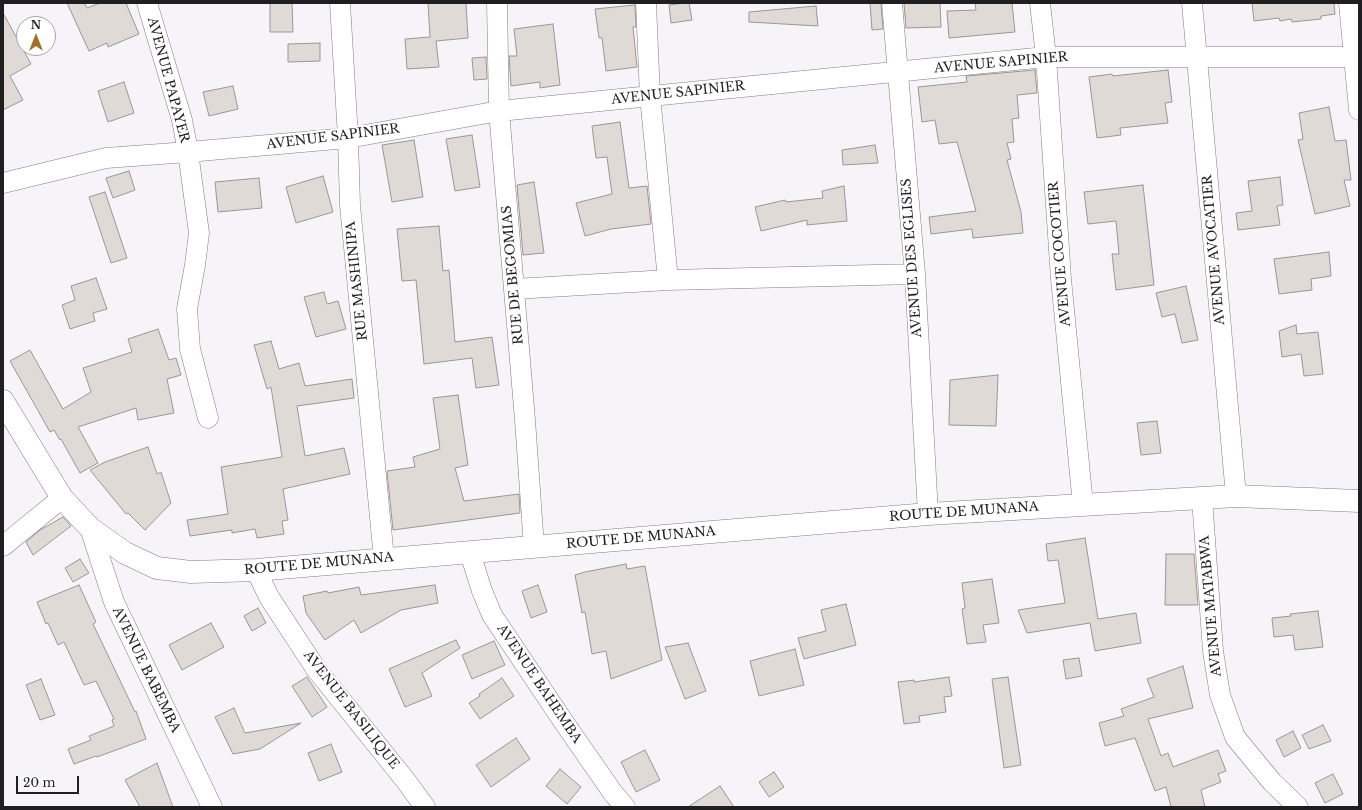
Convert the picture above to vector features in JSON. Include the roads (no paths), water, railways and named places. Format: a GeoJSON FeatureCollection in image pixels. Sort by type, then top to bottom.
{"type":"FeatureCollection","features":[{"type":"Feature","properties":{"kind":"main road","name":"ROUTE DE MUNANA"},"geometry":{"type":"LineString","coordinates":[[3,401],[62,498],[90,528],[125,553],[157,568],[191,572],[256,570],[384,558],[470,553],[928,514],[1236,496],[1359,500]]}},
{"type":"Feature","properties":{"kind":"street","name":"AVENUE PAPAYER"},"geometry":{"type":"LineString","coordinates":[[147,3],[182,120],[188,152],[199,233],[195,265],[186,309],[190,349],[208,418]]}},
{"type":"Feature","properties":{"kind":"street","name":"RUE MASHINIPA"},"geometry":{"type":"LineString","coordinates":[[340,3],[348,138],[350,205],[384,558]]}},
{"type":"Feature","properties":{"kind":"street","name":"RUE DE BEGOMIAS"},"geometry":{"type":"LineString","coordinates":[[496,3],[499,112],[534,547]]}},
{"type":"Feature","properties":{"kind":"street"},"geometry":{"type":"LineString","coordinates":[[646,3],[650,96],[668,280]]}},
{"type":"Feature","properties":{"kind":"street","name":"AVENUE DES EGLISES"},"geometry":{"type":"LineString","coordinates":[[892,3],[915,274],[928,514]]}},
{"type":"Feature","properties":{"kind":"street","name":"AVENUE COCOTIER"},"geometry":{"type":"LineString","coordinates":[[1040,3],[1046,57],[1061,280],[1083,505]]}},
{"type":"Feature","properties":{"kind":"street","name":"AVENUE AVOCATIER"},"geometry":{"type":"LineString","coordinates":[[1192,3],[1236,496]]}},
{"type":"Feature","properties":{"kind":"street"},"geometry":{"type":"LineString","coordinates":[[1349,3],[1356,57],[1359,110]]}},
{"type":"Feature","properties":{"kind":"street","name":"AVENUE SAPINIER"},"geometry":{"type":"LineString","coordinates":[[3,183],[106,158],[348,138],[499,112],[1046,57],[1356,57]]}},
{"type":"Feature","properties":{"kind":"street"},"geometry":{"type":"LineString","coordinates":[[514,288],[668,280],[915,274]]}},
{"type":"Feature","properties":{"kind":"street"},"geometry":{"type":"LineString","coordinates":[[3,546],[62,498]]}},
{"type":"Feature","properties":{"kind":"street","name":"AVENUE MATABWA"},"geometry":{"type":"LineString","coordinates":[[1202,498],[1213,651],[1220,695],[1235,737],[1272,782],[1298,807]]}},
{"type":"Feature","properties":{"kind":"street","name":"AVENUE BABEMBA"},"geometry":{"type":"LineString","coordinates":[[90,528],[114,602],[212,807]]}},
{"type":"Feature","properties":{"kind":"street","name":"AVENUE BAHEMBA"},"geometry":{"type":"LineString","coordinates":[[470,553],[482,591],[492,615],[563,721],[624,807]]}},
{"type":"Feature","properties":{"kind":"street","name":"AVENUE BASILIQUE"},"geometry":{"type":"LineString","coordinates":[[256,570],[270,597],[316,669],[406,781],[425,807]]}}]}
